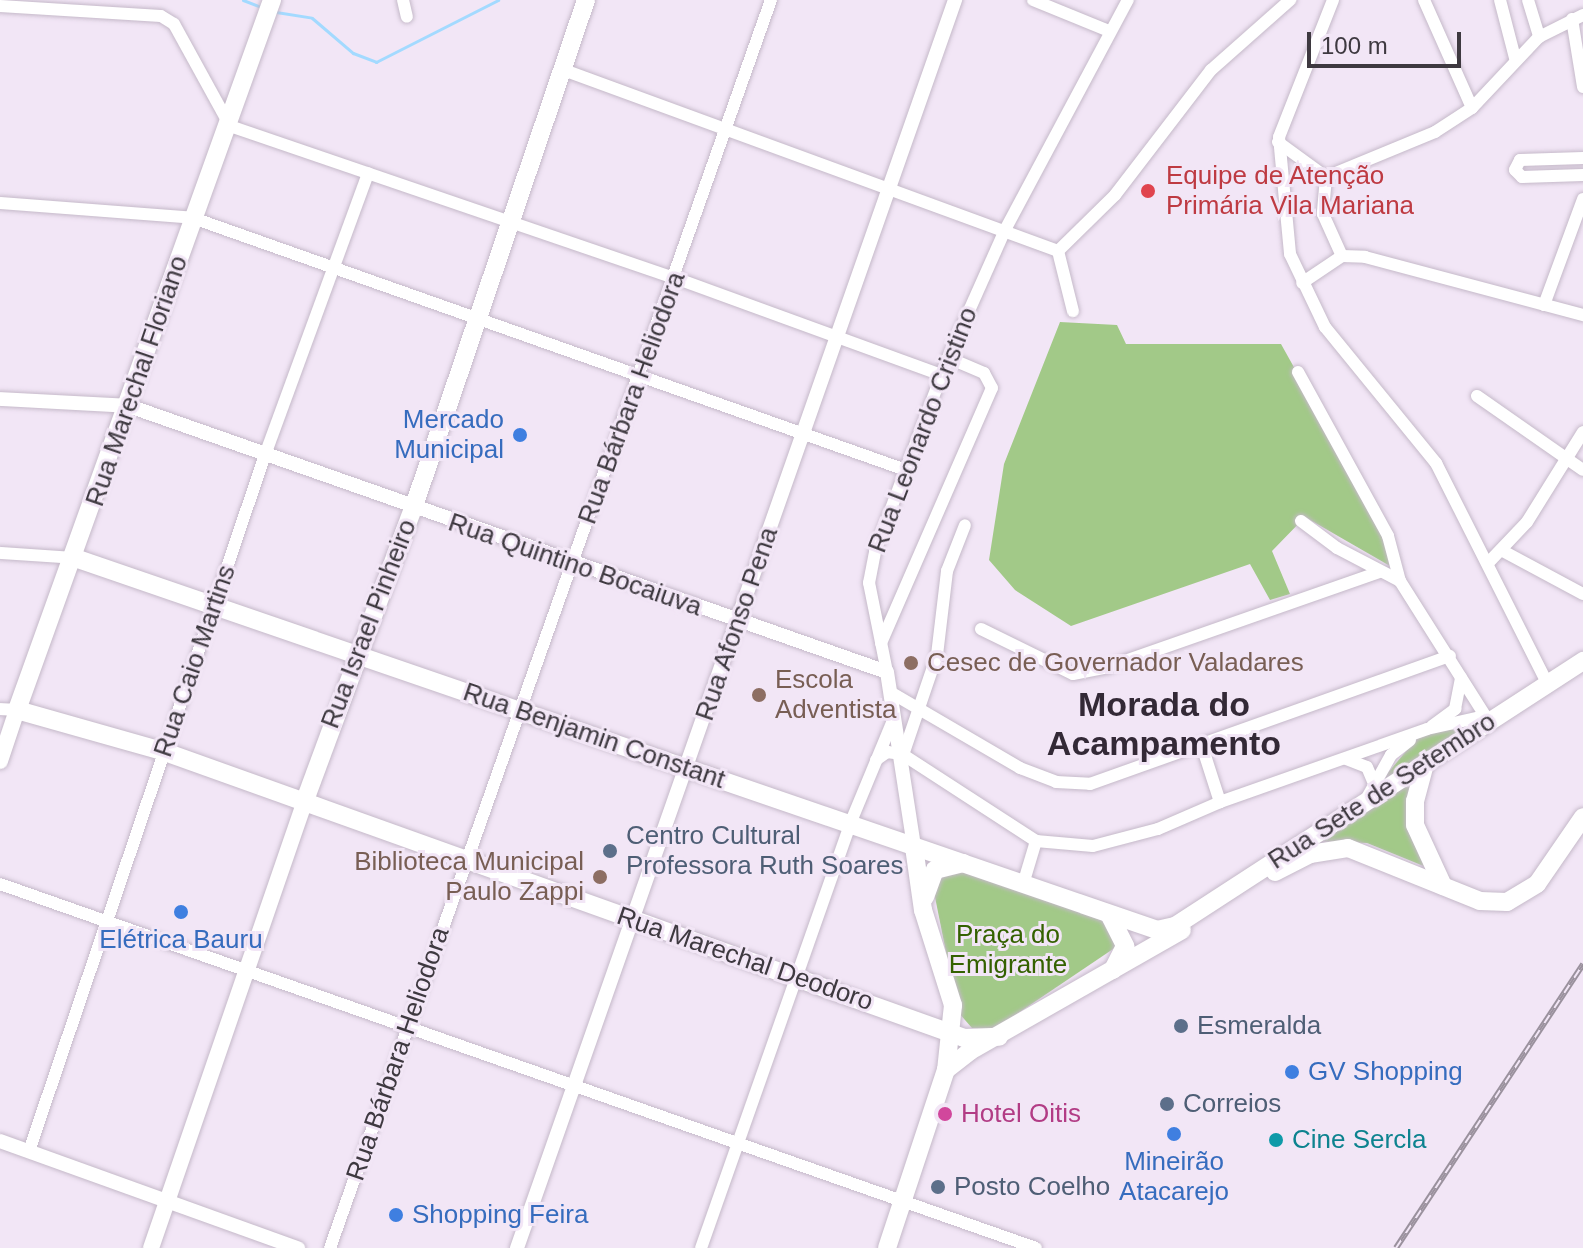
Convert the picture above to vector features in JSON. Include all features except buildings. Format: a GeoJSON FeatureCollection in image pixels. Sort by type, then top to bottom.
{"type":"FeatureCollection","features":[{"type":"Feature","properties":{"kind":"main road","name":"Rua Israel Pinheiro"},"geometry":{"type":"LineString","coordinates":[[151,1248],[304,803],[413,509],[478,321],[508,221],[585,3]]}},
{"type":"Feature","properties":{"kind":"main road","name":"Rua Marechal Floriano"},"geometry":{"type":"LineString","coordinates":[[0,761],[8,710],[75,558],[270,8]]}},
{"type":"Feature","properties":{"kind":"main road","name":"Rua Benjamin Constant"},"geometry":{"type":"LineString","coordinates":[[75,558],[214,602],[519,712],[914,847],[978,865],[1110,916],[1157,930],[1182,921]]}},
{"type":"Feature","properties":{"kind":"main road","name":"Rua Sete de Setembro"},"geometry":{"type":"LineString","coordinates":[[1182,921],[1371,789],[1425,764],[1487,720],[1583,661]]}},
{"type":"Feature","properties":{"kind":"main road","name":"Rua Marechal Deodoro"},"geometry":{"type":"LineString","coordinates":[[8,710],[165,752],[633,921],[798,975],[953,1034]]}},
{"type":"Feature","properties":{"kind":"main road"},"geometry":{"type":"LineString","coordinates":[[1425,764],[1415,801],[1415,825],[1443,886]]}},
{"type":"Feature","properties":{"kind":"main road","name":"Rua Sete de Setembro"},"geometry":{"type":"LineString","coordinates":[[946,1070],[1292,862],[1323,851],[1363,851],[1480,901],[1515,899],[1543,877],[1583,817]]}},
{"type":"Feature","properties":{"kind":"main road","name":"Rua Leonardo Cristino"},"geometry":{"type":"LineString","coordinates":[[914,847],[923,910],[953,1005],[953,1034]]}},
{"type":"Feature","properties":{"kind":"main road"},"geometry":{"type":"LineString","coordinates":[[923,910],[935,870],[978,865]]}},
{"type":"Feature","properties":{"kind":"main road"},"geometry":{"type":"LineString","coordinates":[[1110,916],[1125,946],[1112,971]]}},
{"type":"Feature","properties":{"kind":"main road"},"geometry":{"type":"LineString","coordinates":[[887,1248],[946,1070],[953,1034],[999,1037]]}},
{"type":"Feature","properties":{"kind":"street"},"geometry":{"type":"LineString","coordinates":[[403,0],[407,17]]}},
{"type":"Feature","properties":{"kind":"street","name":"Rua Bárbara Heliodora"},"geometry":{"type":"LineString","coordinates":[[330,1248],[729,128],[771,0]]}},
{"type":"Feature","properties":{"kind":"street","name":"Rua Afonso Pena"},"geometry":{"type":"LineString","coordinates":[[517,1248],[740,622],[955,0]]}},
{"type":"Feature","properties":{"kind":"street"},"geometry":{"type":"LineString","coordinates":[[1033,0],[1066,5],[1109,31]]}},
{"type":"Feature","properties":{"kind":"street","name":"Rua Leonardo Cristino"},"geometry":{"type":"LineString","coordinates":[[914,847],[903,755],[868,574],[941,375],[1005,230],[1128,0]]}},
{"type":"Feature","properties":{"kind":"street"},"geometry":{"type":"LineString","coordinates":[[1058,251],[1115,195],[1211,70],[1290,0]]}},
{"type":"Feature","properties":{"kind":"street"},"geometry":{"type":"LineString","coordinates":[[1333,0],[1288,102],[1278,142],[1283,218],[1302,283],[1336,342],[1426,448],[1489,562],[1548,685]]}},
{"type":"Feature","properties":{"kind":"street"},"geometry":{"type":"LineString","coordinates":[[1424,0],[1472,108]]}},
{"type":"Feature","properties":{"kind":"street"},"geometry":{"type":"LineString","coordinates":[[1500,0],[1515,58]]}},
{"type":"Feature","properties":{"kind":"street"},"geometry":{"type":"LineString","coordinates":[[1528,0],[1539,37]]}},
{"type":"Feature","properties":{"kind":"street"},"geometry":{"type":"LineString","coordinates":[[0,6],[168,19],[230,126],[675,278],[941,375]]}},
{"type":"Feature","properties":{"kind":"street"},"geometry":{"type":"LineString","coordinates":[[1326,177],[1435,132],[1472,108],[1515,58],[1539,37],[1577,17],[1583,87]]}},
{"type":"Feature","properties":{"kind":"street"},"geometry":{"type":"LineString","coordinates":[[561,69],[1058,251]]}},
{"type":"Feature","properties":{"kind":"street"},"geometry":{"type":"LineString","coordinates":[[1278,142],[1326,177]]}},
{"type":"Feature","properties":{"kind":"street"},"geometry":{"type":"LineString","coordinates":[[1583,158],[1520,160],[1515,168],[1522,177],[1583,175]]}},
{"type":"Feature","properties":{"kind":"street","name":"Rua Caio Martins"},"geometry":{"type":"LineString","coordinates":[[29,1151],[214,602],[368,173]]}},
{"type":"Feature","properties":{"kind":"street"},"geometry":{"type":"LineString","coordinates":[[1326,177],[1323,214],[1342,256]]}},
{"type":"Feature","properties":{"kind":"street"},"geometry":{"type":"LineString","coordinates":[[1544,305],[1583,199]]}},
{"type":"Feature","properties":{"kind":"street"},"geometry":{"type":"LineString","coordinates":[[0,203],[193,218],[906,470]]}},
{"type":"Feature","properties":{"kind":"street"},"geometry":{"type":"LineString","coordinates":[[1058,251],[1073,311]]}},
{"type":"Feature","properties":{"kind":"street"},"geometry":{"type":"LineString","coordinates":[[1302,283],[1342,256],[1365,257],[1583,315]]}},
{"type":"Feature","properties":{"kind":"street"},"geometry":{"type":"LineString","coordinates":[[881,643],[992,388],[984,373],[948,358]]}},
{"type":"Feature","properties":{"kind":"street"},"geometry":{"type":"LineString","coordinates":[[876,760],[891,752],[903,755],[1036,841],[1069,846],[1124,841],[1220,802],[1427,729],[1487,720],[1450,656],[1400,581],[1388,536],[1298,372]]}},
{"type":"Feature","properties":{"kind":"street"},"geometry":{"type":"LineString","coordinates":[[1477,396],[1583,470]]}},
{"type":"Feature","properties":{"kind":"street","name":"Rua Quintino Bocaiuva"},"geometry":{"type":"LineString","coordinates":[[0,399],[129,406],[413,509],[887,672]]}},
{"type":"Feature","properties":{"kind":"street"},"geometry":{"type":"LineString","coordinates":[[1489,562],[1568,460],[1583,432]]}},
{"type":"Feature","properties":{"kind":"street"},"geometry":{"type":"LineString","coordinates":[[1301,521],[1380,572],[1400,581]]}},
{"type":"Feature","properties":{"kind":"street"},"geometry":{"type":"LineString","coordinates":[[903,755],[921,710],[937,655],[947,571],[965,525]]}},
{"type":"Feature","properties":{"kind":"street"},"geometry":{"type":"LineString","coordinates":[[1501,550],[1583,594]]}},
{"type":"Feature","properties":{"kind":"street","name":"Rua Benjamin Constant"},"geometry":{"type":"LineString","coordinates":[[0,553],[75,558]]}},
{"type":"Feature","properties":{"kind":"street"},"geometry":{"type":"LineString","coordinates":[[981,629],[1073,674],[1108,667],[1380,572]]}},
{"type":"Feature","properties":{"kind":"street"},"geometry":{"type":"LineString","coordinates":[[890,692],[1020,768],[1071,785],[1090,784],[1450,656]]}},
{"type":"Feature","properties":{"kind":"street"},"geometry":{"type":"LineString","coordinates":[[1371,789],[1396,750],[1455,709],[1461,678]]}},
{"type":"Feature","properties":{"kind":"street"},"geometry":{"type":"LineString","coordinates":[[701,1248],[742,1142],[850,824],[894,718]]}},
{"type":"Feature","properties":{"kind":"street"},"geometry":{"type":"LineString","coordinates":[[1202,746],[1220,802]]}},
{"type":"Feature","properties":{"kind":"street"},"geometry":{"type":"LineString","coordinates":[[1343,758],[1361,762],[1371,789]]}},
{"type":"Feature","properties":{"kind":"street"},"geometry":{"type":"LineString","coordinates":[[1024,881],[1036,841]]}},
{"type":"Feature","properties":{"kind":"street"},"geometry":{"type":"LineString","coordinates":[[0,884],[106,917],[246,970],[575,1083],[1036,1248]]}},
{"type":"Feature","properties":{"kind":"street"},"geometry":{"type":"LineString","coordinates":[[0,1141],[298,1248]]}},
{"type":"Feature","properties":{"kind":"green space"},"geometry":{"type":"Polygon","coordinates":[[[1060,322],[1117,325],[1126,344],[1281,344],[1388,536],[1390,566],[1305,517],[1272,551],[1290,594],[1270,600],[1250,564],[1071,626],[1015,590],[989,560],[1004,464],[1060,322]]]}},
{"type":"Feature","properties":{"kind":"green space"},"geometry":{"type":"Polygon","coordinates":[[[1473,725],[1381,781],[1418,737],[1430,731],[1473,725]]]}},
{"type":"Feature","properties":{"kind":"green space"},"geometry":{"type":"Polygon","coordinates":[[[1415,774],[1426,867],[1367,843],[1312,841],[1415,774]]]}},
{"type":"Feature","properties":{"kind":"green space","name":"Praça do Emigrante"},"geometry":{"type":"Polygon","coordinates":[[[956,870],[1102,918],[1119,945],[993,1030],[972,1028],[958,1012],[933,887],[941,872],[956,870]]]}},
{"type":"Feature","properties":{"kind":"waterway"},"geometry":{"type":"LineString","coordinates":[[243,0],[261,7]]}},
{"type":"Feature","properties":{"kind":"waterway"},"geometry":{"type":"LineString","coordinates":[[276,12],[312,18],[353,53],[376,62],[498,0]]}},
{"type":"Feature","properties":{"kind":"railway"},"geometry":{"type":"LineString","coordinates":[[1396,1248],[1583,964]]}},
{"type":"Feature","properties":{"kind":"place","name":"Equipe de Atenção Primária Vila Mariana"},"geometry":{"type":"Point","coordinates":[1148,191]}},
{"type":"Feature","properties":{"kind":"place","name":"Mercado Municipal"},"geometry":{"type":"Point","coordinates":[520,435]}},
{"type":"Feature","properties":{"kind":"place","name":"Cesec de Governador Valadares"},"geometry":{"type":"Point","coordinates":[911,663]}},
{"type":"Feature","properties":{"kind":"place","name":"Escola Adventista"},"geometry":{"type":"Point","coordinates":[759,695]}},
{"type":"Feature","properties":{"kind":"place","name":"Centro Cultural Professora Ruth Soares"},"geometry":{"type":"Point","coordinates":[610,851]}},
{"type":"Feature","properties":{"kind":"place","name":"Biblioteca Municipal Paulo Zappi"},"geometry":{"type":"Point","coordinates":[600,877]}},
{"type":"Feature","properties":{"kind":"place","name":"Elétrica Bauru"},"geometry":{"type":"Point","coordinates":[181,912]}},
{"type":"Feature","properties":{"kind":"place","name":"Esmeralda"},"geometry":{"type":"Point","coordinates":[1181,1026]}},
{"type":"Feature","properties":{"kind":"place","name":"GV Shopping"},"geometry":{"type":"Point","coordinates":[1292,1072]}},
{"type":"Feature","properties":{"kind":"place","name":"Correios"},"geometry":{"type":"Point","coordinates":[1167,1104]}},
{"type":"Feature","properties":{"kind":"place","name":"Hotel Oitis"},"geometry":{"type":"Point","coordinates":[945,1114]}},
{"type":"Feature","properties":{"kind":"place","name":"Mineirão Atacarejo"},"geometry":{"type":"Point","coordinates":[1174,1134]}},
{"type":"Feature","properties":{"kind":"place","name":"Cine Sercla"},"geometry":{"type":"Point","coordinates":[1276,1140]}},
{"type":"Feature","properties":{"kind":"place","name":"Posto Coelho"},"geometry":{"type":"Point","coordinates":[938,1187]}},
{"type":"Feature","properties":{"kind":"place","name":"Shopping Feira"},"geometry":{"type":"Point","coordinates":[396,1215]}},
{"type":"Feature","properties":{"kind":"district","name":"Morada do Acampamento"},"geometry":{"type":"Point","coordinates":[1164,724]}}]}
